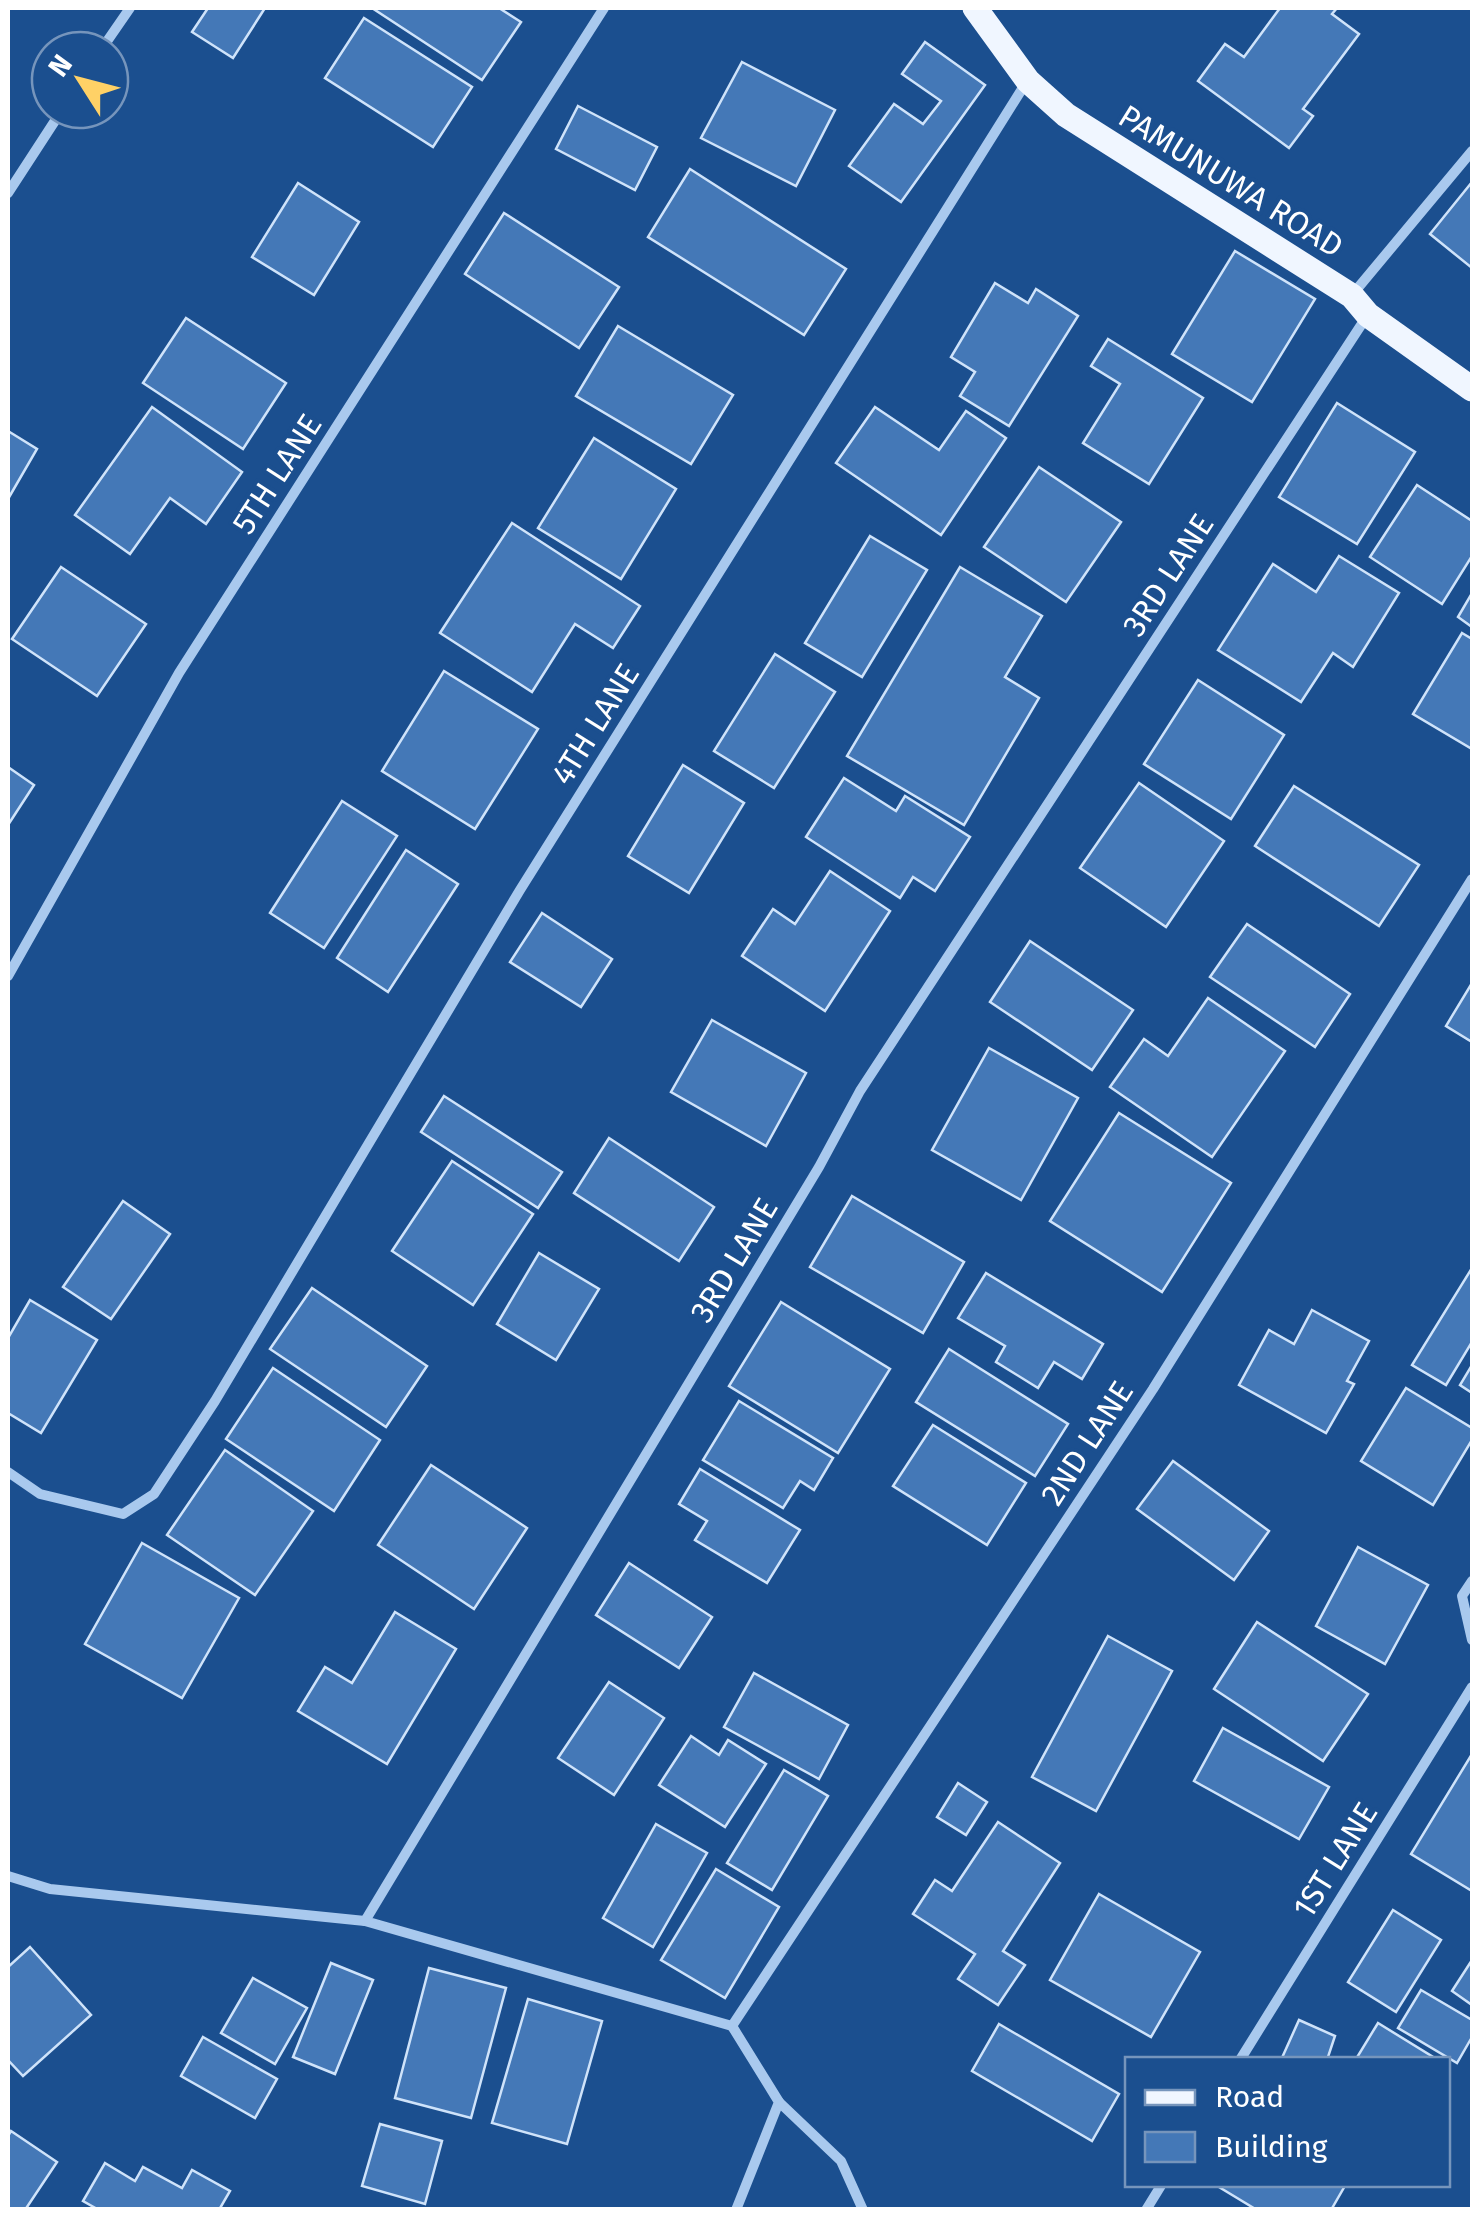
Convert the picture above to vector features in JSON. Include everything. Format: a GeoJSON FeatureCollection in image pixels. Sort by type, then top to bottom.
{"type":"FeatureCollection","features":[{"type":"Feature","properties":{"kind":"main road","name":"PAMUNUWA ROAD"},"geometry":{"type":"LineString","coordinates":[[975,8],[1028,80],[1066,115],[1360,306],[1472,389]]}},
{"type":"Feature","properties":{"kind":"street"},"geometry":{"type":"LineString","coordinates":[[115,30],[130,8]]}},
{"type":"Feature","properties":{"kind":"street","name":"5TH LANE"},"geometry":{"type":"LineString","coordinates":[[8,976],[180,674],[604,8]]}},
{"type":"Feature","properties":{"kind":"street","name":"4TH LANE"},"geometry":{"type":"LineString","coordinates":[[8,1472],[40,1494],[123,1514],[154,1494],[215,1401],[520,890],[1028,80]]}},
{"type":"Feature","properties":{"kind":"street"},"geometry":{"type":"LineString","coordinates":[[8,193],[49,130]]}},
{"type":"Feature","properties":{"kind":"street","name":"3RD LANE"},"geometry":{"type":"LineString","coordinates":[[366,1921],[819,1167],[860,1092],[1360,306],[1472,150]]}},
{"type":"Feature","properties":{"kind":"street","name":"2ND LANE"},"geometry":{"type":"LineString","coordinates":[[732,2026],[1167,1366],[1472,880]]}},
{"type":"Feature","properties":{"kind":"street"},"geometry":{"type":"LineString","coordinates":[[1472,1581],[1462,1596],[1472,1640]]}},
{"type":"Feature","properties":{"kind":"street","name":"1ST LANE"},"geometry":{"type":"LineString","coordinates":[[1242,2057],[1472,1688]]}},
{"type":"Feature","properties":{"kind":"street"},"geometry":{"type":"LineString","coordinates":[[8,1876],[50,1889],[366,1921],[732,2026],[778,2102],[841,2160],[862,2210]]}},
{"type":"Feature","properties":{"kind":"street"},"geometry":{"type":"LineString","coordinates":[[736,2210],[778,2102]]}},
{"type":"Feature","properties":{"kind":"street"},"geometry":{"type":"LineString","coordinates":[[1146,2210],[1160,2187]]}},
{"type":"Feature","properties":{"kind":"building"},"geometry":{"type":"Polygon","coordinates":[[[208,8],[265,8],[233,58],[192,32],[208,8]]]}},
{"type":"Feature","properties":{"kind":"building"},"geometry":{"type":"Polygon","coordinates":[[[372,8],[499,8],[521,22],[482,80],[372,8]]]}},
{"type":"Feature","properties":{"kind":"building"},"geometry":{"type":"Polygon","coordinates":[[[1280,8],[1337,8],[1332,14],[1359,34],[1303,109],[1313,116],[1289,148],[1198,81],[1225,44],[1244,57],[1280,8]]]}},
{"type":"Feature","properties":{"kind":"building"},"geometry":{"type":"Polygon","coordinates":[[[364,18],[472,87],[433,147],[325,78],[364,18]]]}},
{"type":"Feature","properties":{"kind":"building"},"geometry":{"type":"Polygon","coordinates":[[[925,42],[985,85],[901,202],[849,166],[894,104],[923,124],[941,101],[902,74],[925,42]]]}},
{"type":"Feature","properties":{"kind":"building"},"geometry":{"type":"Polygon","coordinates":[[[742,62],[835,110],[796,186],[701,138],[742,62]]]}},
{"type":"Feature","properties":{"kind":"building"},"geometry":{"type":"Polygon","coordinates":[[[578,106],[657,147],[635,190],[556,149],[578,106]]]}},
{"type":"Feature","properties":{"kind":"building"},"geometry":{"type":"Polygon","coordinates":[[[690,169],[846,269],[804,335],[648,237],[690,169]]]}},
{"type":"Feature","properties":{"kind":"building"},"geometry":{"type":"Polygon","coordinates":[[[1472,182],[1472,268],[1430,234],[1472,182]]]}},
{"type":"Feature","properties":{"kind":"building"},"geometry":{"type":"Polygon","coordinates":[[[298,183],[359,222],[314,295],[252,257],[298,183]]]}},
{"type":"Feature","properties":{"kind":"building"},"geometry":{"type":"Polygon","coordinates":[[[504,213],[619,287],[579,348],[465,274],[504,213]]]}},
{"type":"Feature","properties":{"kind":"building"},"geometry":{"type":"Polygon","coordinates":[[[1235,251],[1315,299],[1252,402],[1172,354],[1235,251]]]}},
{"type":"Feature","properties":{"kind":"building"},"geometry":{"type":"Polygon","coordinates":[[[995,283],[1028,303],[1036,289],[1078,316],[1009,426],[960,396],[975,372],[951,357],[995,283]]]}},
{"type":"Feature","properties":{"kind":"building"},"geometry":{"type":"Polygon","coordinates":[[[186,318],[286,383],[243,449],[143,383],[186,318]]]}},
{"type":"Feature","properties":{"kind":"building"},"geometry":{"type":"Polygon","coordinates":[[[618,326],[733,395],[691,464],[576,396],[618,326]]]}},
{"type":"Feature","properties":{"kind":"building"},"geometry":{"type":"Polygon","coordinates":[[[1108,339],[1203,398],[1149,484],[1083,443],[1120,384],[1091,366],[1108,339]]]}},
{"type":"Feature","properties":{"kind":"building"},"geometry":{"type":"Polygon","coordinates":[[[1337,403],[1415,452],[1357,544],[1279,497],[1337,403]]]}},
{"type":"Feature","properties":{"kind":"building"},"geometry":{"type":"Polygon","coordinates":[[[152,407],[242,472],[206,524],[170,498],[130,554],[75,515],[152,407]]]}},
{"type":"Feature","properties":{"kind":"building"},"geometry":{"type":"Polygon","coordinates":[[[875,407],[939,450],[966,411],[1006,438],[941,535],[836,463],[875,407]]]}},
{"type":"Feature","properties":{"kind":"building"},"geometry":{"type":"Polygon","coordinates":[[[8,431],[37,449],[8,499],[8,431]]]}},
{"type":"Feature","properties":{"kind":"building"},"geometry":{"type":"Polygon","coordinates":[[[594,438],[676,489],[621,579],[538,528],[594,438]]]}},
{"type":"Feature","properties":{"kind":"building"},"geometry":{"type":"Polygon","coordinates":[[[1039,467],[1121,522],[1066,602],[984,547],[1039,467]]]}},
{"type":"Feature","properties":{"kind":"building"},"geometry":{"type":"Polygon","coordinates":[[[1417,485],[1472,521],[1472,556],[1442,604],[1370,557],[1417,485]]]}},
{"type":"Feature","properties":{"kind":"building"},"geometry":{"type":"Polygon","coordinates":[[[512,523],[640,606],[613,648],[575,624],[532,692],[440,633],[512,523]]]}},
{"type":"Feature","properties":{"kind":"building"},"geometry":{"type":"Polygon","coordinates":[[[870,536],[927,570],[862,677],[805,643],[870,536]]]}},
{"type":"Feature","properties":{"kind":"building"},"geometry":{"type":"Polygon","coordinates":[[[1339,556],[1399,593],[1353,667],[1333,653],[1301,702],[1218,650],[1273,564],[1316,592],[1339,556]]]}},
{"type":"Feature","properties":{"kind":"building"},"geometry":{"type":"Polygon","coordinates":[[[61,567],[146,624],[97,696],[12,639],[61,567]]]}},
{"type":"Feature","properties":{"kind":"building"},"geometry":{"type":"Polygon","coordinates":[[[960,567],[1042,616],[1005,677],[1039,698],[964,825],[847,756],[960,567]]]}},
{"type":"Feature","properties":{"kind":"building"},"geometry":{"type":"Polygon","coordinates":[[[1472,593],[1472,627],[1458,617],[1472,593]]]}},
{"type":"Feature","properties":{"kind":"building"},"geometry":{"type":"Polygon","coordinates":[[[1462,633],[1472,639],[1472,749],[1413,714],[1462,633]]]}},
{"type":"Feature","properties":{"kind":"building"},"geometry":{"type":"Polygon","coordinates":[[[775,654],[835,692],[774,788],[714,751],[775,654]]]}},
{"type":"Feature","properties":{"kind":"building"},"geometry":{"type":"Polygon","coordinates":[[[444,671],[538,729],[475,829],[382,771],[444,671]]]}},
{"type":"Feature","properties":{"kind":"building"},"geometry":{"type":"Polygon","coordinates":[[[1198,680],[1284,735],[1231,819],[1144,764],[1198,680]]]}},
{"type":"Feature","properties":{"kind":"building"},"geometry":{"type":"Polygon","coordinates":[[[683,765],[744,803],[689,893],[628,856],[683,765]]]}},
{"type":"Feature","properties":{"kind":"building"},"geometry":{"type":"Polygon","coordinates":[[[8,767],[34,785],[8,825],[8,767]]]}},
{"type":"Feature","properties":{"kind":"building"},"geometry":{"type":"Polygon","coordinates":[[[844,778],[896,811],[905,796],[970,837],[935,891],[913,877],[900,898],[806,837],[844,778]]]}},
{"type":"Feature","properties":{"kind":"building"},"geometry":{"type":"Polygon","coordinates":[[[1139,783],[1224,841],[1166,927],[1080,868],[1139,783]]]}},
{"type":"Feature","properties":{"kind":"building"},"geometry":{"type":"Polygon","coordinates":[[[1294,786],[1419,865],[1379,926],[1255,846],[1294,786]]]}},
{"type":"Feature","properties":{"kind":"building"},"geometry":{"type":"Polygon","coordinates":[[[342,801],[397,836],[324,948],[270,913],[342,801]]]}},
{"type":"Feature","properties":{"kind":"building"},"geometry":{"type":"Polygon","coordinates":[[[406,850],[458,884],[388,992],[337,958],[406,850]]]}},
{"type":"Feature","properties":{"kind":"building"},"geometry":{"type":"Polygon","coordinates":[[[830,871],[890,911],[825,1011],[742,956],[773,909],[795,924],[830,871]]]}},
{"type":"Feature","properties":{"kind":"building"},"geometry":{"type":"Polygon","coordinates":[[[542,913],[612,959],[581,1007],[510,962],[542,913]]]}},
{"type":"Feature","properties":{"kind":"building"},"geometry":{"type":"Polygon","coordinates":[[[1247,924],[1350,994],[1315,1047],[1210,977],[1247,924]]]}},
{"type":"Feature","properties":{"kind":"building"},"geometry":{"type":"Polygon","coordinates":[[[1030,941],[1133,1010],[1092,1070],[990,1002],[1030,941]]]}},
{"type":"Feature","properties":{"kind":"building"},"geometry":{"type":"Polygon","coordinates":[[[1472,983],[1472,1042],[1446,1026],[1472,983]]]}},
{"type":"Feature","properties":{"kind":"building"},"geometry":{"type":"Polygon","coordinates":[[[1208,998],[1285,1051],[1212,1157],[1110,1087],[1144,1039],[1168,1056],[1208,998]]]}},
{"type":"Feature","properties":{"kind":"building"},"geometry":{"type":"Polygon","coordinates":[[[712,1020],[806,1073],[766,1146],[671,1092],[712,1020]]]}},
{"type":"Feature","properties":{"kind":"building"},"geometry":{"type":"Polygon","coordinates":[[[989,1048],[1078,1098],[1021,1200],[932,1150],[989,1048]]]}},
{"type":"Feature","properties":{"kind":"building"},"geometry":{"type":"Polygon","coordinates":[[[444,1096],[562,1172],[538,1208],[421,1132],[444,1096]]]}},
{"type":"Feature","properties":{"kind":"building"},"geometry":{"type":"Polygon","coordinates":[[[1119,1113],[1231,1183],[1162,1292],[1050,1221],[1119,1113]]]}},
{"type":"Feature","properties":{"kind":"building"},"geometry":{"type":"Polygon","coordinates":[[[609,1138],[714,1207],[679,1261],[574,1193],[609,1138]]]}},
{"type":"Feature","properties":{"kind":"building"},"geometry":{"type":"Polygon","coordinates":[[[452,1161],[533,1214],[473,1305],[392,1251],[452,1161]]]}},
{"type":"Feature","properties":{"kind":"building"},"geometry":{"type":"Polygon","coordinates":[[[852,1196],[964,1262],[923,1333],[810,1267],[852,1196]]]}},
{"type":"Feature","properties":{"kind":"building"},"geometry":{"type":"Polygon","coordinates":[[[123,1201],[170,1234],[111,1319],[63,1287],[123,1201]]]}},
{"type":"Feature","properties":{"kind":"building"},"geometry":{"type":"Polygon","coordinates":[[[539,1253],[599,1289],[556,1360],[497,1324],[539,1253]]]}},
{"type":"Feature","properties":{"kind":"building"},"geometry":{"type":"Polygon","coordinates":[[[1472,1268],[1472,1342],[1446,1385],[1412,1365],[1472,1268]]]}},
{"type":"Feature","properties":{"kind":"building"},"geometry":{"type":"Polygon","coordinates":[[[986,1273],[1103,1344],[1082,1379],[1054,1362],[1038,1388],[996,1362],[1005,1346],[958,1318],[986,1273]]]}},
{"type":"Feature","properties":{"kind":"building"},"geometry":{"type":"Polygon","coordinates":[[[312,1288],[427,1366],[386,1427],[270,1349],[312,1288]]]}},
{"type":"Feature","properties":{"kind":"building"},"geometry":{"type":"Polygon","coordinates":[[[30,1300],[97,1340],[41,1433],[8,1413],[8,1338],[30,1300]]]}},
{"type":"Feature","properties":{"kind":"building"},"geometry":{"type":"Polygon","coordinates":[[[781,1302],[890,1369],[838,1453],[729,1386],[781,1302]]]}},
{"type":"Feature","properties":{"kind":"building"},"geometry":{"type":"Polygon","coordinates":[[[1312,1310],[1369,1341],[1347,1381],[1354,1384],[1326,1433],[1239,1385],[1269,1330],[1294,1344],[1312,1310]]]}},
{"type":"Feature","properties":{"kind":"building"},"geometry":{"type":"Polygon","coordinates":[[[949,1349],[1068,1424],[1035,1476],[916,1402],[949,1349]]]}},
{"type":"Feature","properties":{"kind":"building"},"geometry":{"type":"Polygon","coordinates":[[[1472,1365],[1472,1393],[1460,1385],[1472,1365]]]}},
{"type":"Feature","properties":{"kind":"building"},"geometry":{"type":"Polygon","coordinates":[[[273,1368],[380,1440],[334,1511],[226,1439],[273,1368]]]}},
{"type":"Feature","properties":{"kind":"building"},"geometry":{"type":"Polygon","coordinates":[[[1406,1388],[1472,1428],[1472,1440],[1433,1505],[1361,1461],[1406,1388]]]}},
{"type":"Feature","properties":{"kind":"building"},"geometry":{"type":"Polygon","coordinates":[[[739,1401],[833,1458],[814,1490],[800,1481],[783,1508],[703,1460],[739,1401]]]}},
{"type":"Feature","properties":{"kind":"building"},"geometry":{"type":"Polygon","coordinates":[[[933,1425],[1026,1483],[987,1545],[893,1486],[933,1425]]]}},
{"type":"Feature","properties":{"kind":"building"},"geometry":{"type":"Polygon","coordinates":[[[225,1450],[313,1511],[255,1595],[167,1535],[225,1450]]]}},
{"type":"Feature","properties":{"kind":"building"},"geometry":{"type":"Polygon","coordinates":[[[1173,1461],[1269,1531],[1234,1580],[1137,1509],[1173,1461]]]}},
{"type":"Feature","properties":{"kind":"building"},"geometry":{"type":"Polygon","coordinates":[[[431,1465],[527,1528],[474,1609],[378,1545],[431,1465]]]}},
{"type":"Feature","properties":{"kind":"building"},"geometry":{"type":"Polygon","coordinates":[[[700,1469],[800,1530],[767,1583],[695,1540],[707,1521],[679,1504],[700,1469]]]}},
{"type":"Feature","properties":{"kind":"building"},"geometry":{"type":"Polygon","coordinates":[[[142,1543],[239,1598],[182,1698],[85,1644],[142,1543]]]}},
{"type":"Feature","properties":{"kind":"building"},"geometry":{"type":"Polygon","coordinates":[[[1358,1547],[1428,1585],[1385,1664],[1316,1626],[1358,1547]]]}},
{"type":"Feature","properties":{"kind":"building"},"geometry":{"type":"Polygon","coordinates":[[[629,1563],[712,1617],[679,1668],[596,1615],[629,1563]]]}},
{"type":"Feature","properties":{"kind":"building"},"geometry":{"type":"Polygon","coordinates":[[[395,1612],[456,1649],[387,1764],[298,1711],[325,1667],[352,1683],[395,1612]]]}},
{"type":"Feature","properties":{"kind":"building"},"geometry":{"type":"Polygon","coordinates":[[[1257,1622],[1368,1694],[1323,1761],[1214,1689],[1257,1622]]]}},
{"type":"Feature","properties":{"kind":"building"},"geometry":{"type":"Polygon","coordinates":[[[1108,1636],[1172,1671],[1096,1811],[1032,1777],[1108,1636]]]}},
{"type":"Feature","properties":{"kind":"building"},"geometry":{"type":"Polygon","coordinates":[[[754,1673],[848,1725],[819,1779],[724,1727],[754,1673]]]}},
{"type":"Feature","properties":{"kind":"building"},"geometry":{"type":"Polygon","coordinates":[[[609,1682],[664,1718],[614,1795],[558,1758],[609,1682]]]}},
{"type":"Feature","properties":{"kind":"building"},"geometry":{"type":"Polygon","coordinates":[[[1223,1728],[1329,1787],[1299,1839],[1194,1781],[1223,1728]]]}},
{"type":"Feature","properties":{"kind":"building"},"geometry":{"type":"Polygon","coordinates":[[[691,1736],[719,1755],[728,1740],[766,1764],[725,1827],[659,1785],[691,1736]]]}},
{"type":"Feature","properties":{"kind":"building"},"geometry":{"type":"Polygon","coordinates":[[[1472,1754],[1472,1891],[1411,1854],[1472,1754]]]}},
{"type":"Feature","properties":{"kind":"building"},"geometry":{"type":"Polygon","coordinates":[[[784,1770],[828,1796],[772,1890],[727,1863],[784,1770]]]}},
{"type":"Feature","properties":{"kind":"building"},"geometry":{"type":"Polygon","coordinates":[[[958,1783],[987,1802],[966,1835],[937,1817],[958,1783]]]}},
{"type":"Feature","properties":{"kind":"building"},"geometry":{"type":"Polygon","coordinates":[[[998,1822],[1060,1863],[1003,1951],[1025,1965],[998,2005],[958,1979],[975,1954],[913,1914],[935,1880],[952,1891],[998,1822]]]}},
{"type":"Feature","properties":{"kind":"building"},"geometry":{"type":"Polygon","coordinates":[[[656,1824],[707,1853],[653,1947],[603,1918],[656,1824]]]}},
{"type":"Feature","properties":{"kind":"building"},"geometry":{"type":"Polygon","coordinates":[[[716,1869],[779,1907],[725,1998],[661,1960],[716,1869]]]}},
{"type":"Feature","properties":{"kind":"building"},"geometry":{"type":"Polygon","coordinates":[[[1099,1894],[1200,1952],[1151,2037],[1050,1980],[1099,1894]]]}},
{"type":"Feature","properties":{"kind":"building"},"geometry":{"type":"Polygon","coordinates":[[[1393,1910],[1441,1940],[1396,2012],[1348,1982],[1393,1910]]]}},
{"type":"Feature","properties":{"kind":"building"},"geometry":{"type":"Polygon","coordinates":[[[30,1947],[91,2015],[23,2076],[8,2060],[8,1967],[30,1947]]]}},
{"type":"Feature","properties":{"kind":"building"},"geometry":{"type":"Polygon","coordinates":[[[1472,1960],[1472,2005],[1452,1991],[1472,1960]]]}},
{"type":"Feature","properties":{"kind":"building"},"geometry":{"type":"Polygon","coordinates":[[[331,1963],[373,1980],[335,2074],[293,2057],[331,1963]]]}},
{"type":"Feature","properties":{"kind":"building"},"geometry":{"type":"Polygon","coordinates":[[[429,1968],[506,1988],[471,2118],[395,2098],[429,1968]]]}},
{"type":"Feature","properties":{"kind":"building"},"geometry":{"type":"Polygon","coordinates":[[[253,1978],[307,2008],[275,2064],[221,2033],[253,1978]]]}},
{"type":"Feature","properties":{"kind":"building"},"geometry":{"type":"Polygon","coordinates":[[[1421,1990],[1472,2020],[1472,2037],[1457,2063],[1398,2028],[1421,1990]]]}},
{"type":"Feature","properties":{"kind":"building"},"geometry":{"type":"Polygon","coordinates":[[[528,1999],[602,2021],[567,2144],[492,2123],[528,1999]]]}},
{"type":"Feature","properties":{"kind":"building"},"geometry":{"type":"Polygon","coordinates":[[[1299,2020],[1335,2036],[1328,2057],[1282,2057],[1299,2020]]]}},
{"type":"Feature","properties":{"kind":"building"},"geometry":{"type":"Polygon","coordinates":[[[1378,2023],[1433,2057],[1357,2057],[1378,2023]]]}},
{"type":"Feature","properties":{"kind":"building"},"geometry":{"type":"Polygon","coordinates":[[[999,2024],[1119,2094],[1092,2141],[972,2071],[999,2024]]]}},
{"type":"Feature","properties":{"kind":"building"},"geometry":{"type":"Polygon","coordinates":[[[203,2037],[277,2079],[255,2118],[181,2076],[203,2037]]]}},
{"type":"Feature","properties":{"kind":"building"},"geometry":{"type":"Polygon","coordinates":[[[380,2124],[442,2141],[425,2204],[362,2186],[380,2124]]]}},
{"type":"Feature","properties":{"kind":"building"},"geometry":{"type":"Polygon","coordinates":[[[11,2131],[57,2162],[25,2210],[8,2210],[11,2131]]]}},
{"type":"Feature","properties":{"kind":"building"},"geometry":{"type":"Polygon","coordinates":[[[105,2163],[135,2181],[143,2167],[182,2188],[192,2170],[230,2191],[219,2210],[99,2210],[83,2201],[105,2163]]]}},
{"type":"Feature","properties":{"kind":"building"},"geometry":{"type":"Polygon","coordinates":[[[1219,2187],[1344,2187],[1331,2210],[1257,2210],[1219,2187]]]}}]}
